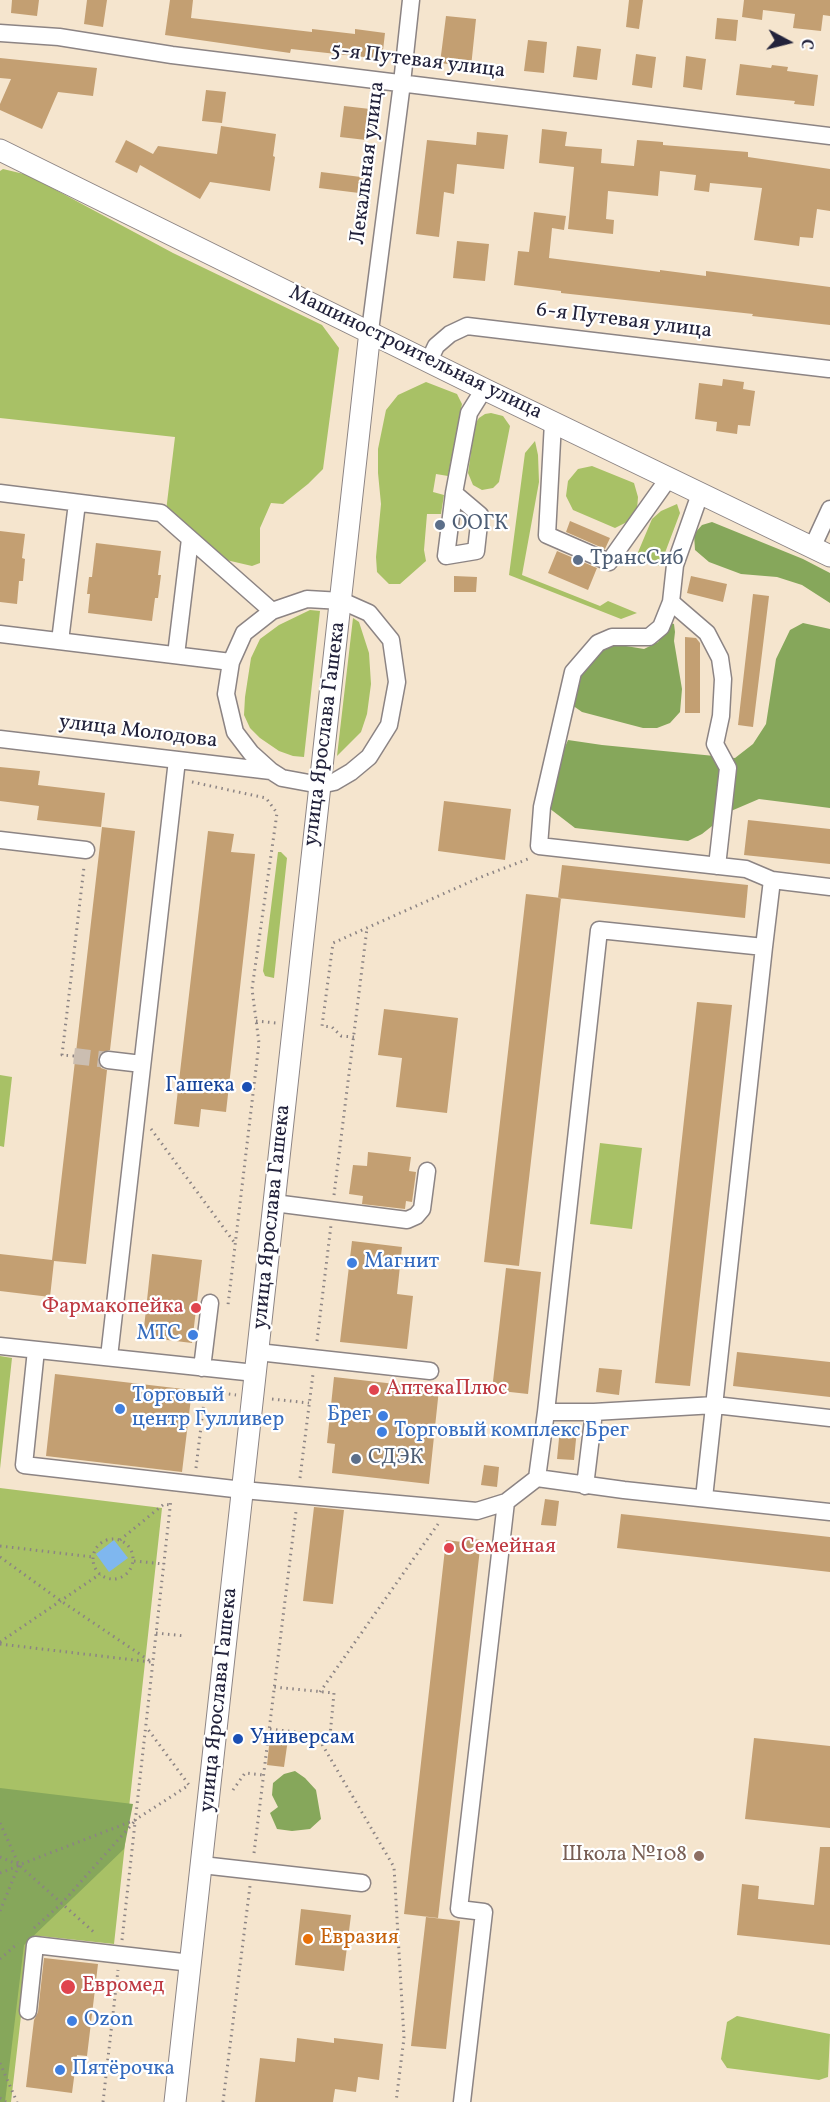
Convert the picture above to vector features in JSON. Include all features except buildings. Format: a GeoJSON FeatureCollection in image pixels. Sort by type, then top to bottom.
{"type":"FeatureCollection","features":[{"type":"Feature","properties":{"kind":"main road","name":"Машиностроительная улица"},"geometry":{"type":"LineString","coordinates":[[0,150],[484,389],[821,552]]}},
{"type":"Feature","properties":{"kind":"main road","name":"улица Ярослава Гашека"},"geometry":{"type":"LineString","coordinates":[[175,2102],[370,332]]}},
{"type":"Feature","properties":{"kind":"street","name":"Лекальная улица"},"geometry":{"type":"LineString","coordinates":[[370,332],[411,0]]}},
{"type":"Feature","properties":{"kind":"street","name":"5-я Путевая улица"},"geometry":{"type":"LineString","coordinates":[[0,33],[59,37],[172,55],[830,136]]}},
{"type":"Feature","properties":{"kind":"street","name":"6-я Путевая улица"},"geometry":{"type":"LineString","coordinates":[[429,361],[436,346],[450,334],[467,327],[829,369]]}},
{"type":"Feature","properties":{"kind":"street"},"geometry":{"type":"LineString","coordinates":[[454,493],[480,515],[476,551],[446,556],[454,493],[469,413],[484,389]]}},
{"type":"Feature","properties":{"kind":"street"},"geometry":{"type":"LineString","coordinates":[[553,422],[547,535],[609,562],[668,478]]}},
{"type":"Feature","properties":{"kind":"street"},"geometry":{"type":"LineString","coordinates":[[0,493],[161,513],[272,611]]}},
{"type":"Feature","properties":{"kind":"street"},"geometry":{"type":"LineString","coordinates":[[700,494],[675,565],[671,602],[661,627],[649,637],[612,637],[598,643],[573,672],[542,807],[539,846],[746,869],[772,880],[830,886]]}},
{"type":"Feature","properties":{"kind":"street"},"geometry":{"type":"LineString","coordinates":[[60,641],[77,503]]}},
{"type":"Feature","properties":{"kind":"street"},"geometry":{"type":"LineString","coordinates":[[821,552],[830,509]]}},
{"type":"Feature","properties":{"kind":"street"},"geometry":{"type":"LineString","coordinates":[[176,655],[190,539]]}},
{"type":"Feature","properties":{"kind":"street"},"geometry":{"type":"LineString","coordinates":[[307,599],[342,601],[369,613],[391,640],[397,682],[389,724],[369,757],[334,782],[320,785],[282,778],[251,753],[235,732],[226,694],[231,662],[244,633],[272,611],[307,599]]}},
{"type":"Feature","properties":{"kind":"street"},"geometry":{"type":"LineString","coordinates":[[671,602],[707,633],[720,658],[723,679],[721,716],[715,744],[728,768],[717,866]]}},
{"type":"Feature","properties":{"kind":"street"},"geometry":{"type":"LineString","coordinates":[[0,634],[231,662]]}},
{"type":"Feature","properties":{"kind":"street","name":"улица Молодова"},"geometry":{"type":"LineString","coordinates":[[0,739],[271,771]]}},
{"type":"Feature","properties":{"kind":"street"},"geometry":{"type":"LineString","coordinates":[[109,1357],[177,760]]}},
{"type":"Feature","properties":{"kind":"street"},"geometry":{"type":"LineString","coordinates":[[0,840],[86,850]]}},
{"type":"Feature","properties":{"kind":"street"},"geometry":{"type":"LineString","coordinates":[[704,1498],[772,880]]}},
{"type":"Feature","properties":{"kind":"street"},"geometry":{"type":"LineString","coordinates":[[36,1350],[24,1465],[243,1490],[449,1509],[477,1511],[506,1502],[537,1478],[599,930],[764,947]]}},
{"type":"Feature","properties":{"kind":"street"},"geometry":{"type":"LineString","coordinates":[[108,1060],[142,1064]]}},
{"type":"Feature","properties":{"kind":"street"},"geometry":{"type":"LineString","coordinates":[[274,1203],[407,1220],[416,1216],[422,1209],[427,1171]]}},
{"type":"Feature","properties":{"kind":"street"},"geometry":{"type":"LineString","coordinates":[[205,1368],[210,1303]]}},
{"type":"Feature","properties":{"kind":"street"},"geometry":{"type":"LineString","coordinates":[[0,1346],[255,1373]]}},
{"type":"Feature","properties":{"kind":"street"},"geometry":{"type":"LineString","coordinates":[[258,1352],[430,1371]]}},
{"type":"Feature","properties":{"kind":"street"},"geometry":{"type":"LineString","coordinates":[[546,1412],[594,1412],[714,1405],[830,1418]]}},
{"type":"Feature","properties":{"kind":"street"},"geometry":{"type":"LineString","coordinates":[[585,1486],[594,1412]]}},
{"type":"Feature","properties":{"kind":"street"},"geometry":{"type":"LineString","coordinates":[[537,1478],[585,1486],[830,1512]]}},
{"type":"Feature","properties":{"kind":"street"},"geometry":{"type":"LineString","coordinates":[[462,2102],[484,1912],[459,1909],[506,1502]]}},
{"type":"Feature","properties":{"kind":"street"},"geometry":{"type":"LineString","coordinates":[[202,1864],[362,1883]]}},
{"type":"Feature","properties":{"kind":"street"},"geometry":{"type":"LineString","coordinates":[[28,2011],[35,1945],[191,1963]]}},
{"type":"Feature","properties":{"kind":"path"},"geometry":{"type":"LineString","coordinates":[[176,778],[266,798],[277,813],[252,989],[259,1043],[228,1310]]}},
{"type":"Feature","properties":{"kind":"path"},"geometry":{"type":"LineString","coordinates":[[354,1037],[341,1036],[332,1027],[322,1026],[333,943],[481,877],[530,858],[539,846]]}},
{"type":"Feature","properties":{"kind":"path"},"geometry":{"type":"LineString","coordinates":[[74,1056],[62,1055],[86,850]]}},
{"type":"Feature","properties":{"kind":"path"},"geometry":{"type":"LineString","coordinates":[[223,2102],[367,928]]}},
{"type":"Feature","properties":{"kind":"path"},"geometry":{"type":"LineString","coordinates":[[137,1110],[236,1244]]}},
{"type":"Feature","properties":{"kind":"path"},"geometry":{"type":"LineString","coordinates":[[194,1484],[205,1368]]}},
{"type":"Feature","properties":{"kind":"path"},"geometry":{"type":"LineString","coordinates":[[104,2102],[173,1482]]}},
{"type":"Feature","properties":{"kind":"path"},"geometry":{"type":"LineString","coordinates":[[120,1540],[164,1504],[171,1505]]}},
{"type":"Feature","properties":{"kind":"path"},"geometry":{"type":"LineString","coordinates":[[320,1692],[449,1509]]}},
{"type":"Feature","properties":{"kind":"path"},"geometry":{"type":"LineString","coordinates":[[108,1539],[120,1540],[129,1546],[134,1561],[126,1575],[111,1579],[100,1574],[94,1565],[93,1557],[100,1543],[108,1539]]}},
{"type":"Feature","properties":{"kind":"path"},"geometry":{"type":"LineString","coordinates":[[0,1545],[93,1557]]}},
{"type":"Feature","properties":{"kind":"path"},"geometry":{"type":"LineString","coordinates":[[0,1557],[153,1663]]}},
{"type":"Feature","properties":{"kind":"path"},"geometry":{"type":"LineString","coordinates":[[134,1561],[164,1564]]}},
{"type":"Feature","properties":{"kind":"path"},"geometry":{"type":"LineString","coordinates":[[0,1643],[100,1574]]}},
{"type":"Feature","properties":{"kind":"path"},"geometry":{"type":"LineString","coordinates":[[156,1633],[185,1636]]}},
{"type":"Feature","properties":{"kind":"path"},"geometry":{"type":"LineString","coordinates":[[0,1643],[153,1663]]}},
{"type":"Feature","properties":{"kind":"path"},"geometry":{"type":"LineString","coordinates":[[269,1729],[330,1736],[334,1693],[274,1687]]}},
{"type":"Feature","properties":{"kind":"path"},"geometry":{"type":"LineString","coordinates":[[0,1873],[135,1820],[189,1785],[146,1726]]}},
{"type":"Feature","properties":{"kind":"path"},"geometry":{"type":"LineString","coordinates":[[316,1734],[394,1867],[404,2038],[396,2102]]}},
{"type":"Feature","properties":{"kind":"path"},"geometry":{"type":"LineString","coordinates":[[233,1790],[245,1773],[263,1775]]}},
{"type":"Feature","properties":{"kind":"path"},"geometry":{"type":"LineString","coordinates":[[27,1935],[62,1903],[135,1820]]}},
{"type":"Feature","properties":{"kind":"path"},"geometry":{"type":"LineString","coordinates":[[0,1822],[19,1865],[0,1911]]}},
{"type":"Feature","properties":{"kind":"path"},"geometry":{"type":"LineString","coordinates":[[0,1857],[19,1865],[120,1955]]}},
{"type":"Feature","properties":{"kind":"path"},"geometry":{"type":"LineString","coordinates":[[0,1959],[18,1943]]}},
{"type":"Feature","properties":{"kind":"path"},"geometry":{"type":"LineString","coordinates":[[0,2063],[17,2102]]}},
{"type":"Feature","properties":{"kind":"path"},"geometry":{"type":"LineString","coordinates":[[0,2098],[6,2102]]}},
{"type":"Feature","properties":{"kind":"green space"},"geometry":{"type":"Polygon","coordinates":[[[3,169],[28,175],[173,253],[322,325],[339,348],[323,469],[283,504],[271,503],[260,528],[260,563],[252,566],[222,559],[166,511],[175,437],[0,418],[0,171],[3,169]]]}},
{"type":"Feature","properties":{"kind":"green space"},"geometry":{"type":"Polygon","coordinates":[[[426,382],[457,394],[462,404],[448,476],[436,474],[433,492],[444,495],[441,514],[427,514],[424,550],[426,561],[400,584],[389,584],[377,572],[376,557],[381,504],[378,449],[386,410],[398,395],[426,382]]]}},
{"type":"Feature","properties":{"kind":"green space"},"geometry":{"type":"Polygon","coordinates":[[[491,413],[503,416],[510,426],[499,482],[493,488],[482,490],[473,485],[468,473],[475,424],[479,418],[491,413]]]}},
{"type":"Feature","properties":{"kind":"green space"},"geometry":{"type":"Polygon","coordinates":[[[535,441],[539,482],[522,575],[600,606],[608,601],[637,613],[621,619],[509,575],[525,453],[535,441]]]}},
{"type":"Feature","properties":{"kind":"green space"},"geometry":{"type":"Polygon","coordinates":[[[592,466],[634,483],[638,497],[637,510],[627,522],[615,528],[573,510],[566,496],[568,481],[578,469],[592,466]]]}},
{"type":"Feature","properties":{"kind":"green space"},"geometry":{"type":"Polygon","coordinates":[[[677,504],[680,513],[660,566],[636,557],[652,519],[661,511],[677,504]]]}},
{"type":"Feature","properties":{"kind":"green space"},"geometry":{"type":"Polygon","coordinates":[[[712,522],[803,559],[830,573],[830,603],[802,585],[777,577],[741,574],[709,562],[695,550],[694,534],[702,525],[712,522]]]}},
{"type":"Feature","properties":{"kind":"green space"},"geometry":{"type":"Polygon","coordinates":[[[310,610],[320,611],[304,757],[279,751],[260,738],[250,728],[244,715],[251,658],[260,639],[279,625],[310,610]]]}},
{"type":"Feature","properties":{"kind":"green space"},"geometry":{"type":"Polygon","coordinates":[[[353,618],[359,622],[369,653],[371,684],[367,714],[361,732],[337,756],[353,618]]]}},
{"type":"Feature","properties":{"kind":"green space"},"geometry":{"type":"Polygon","coordinates":[[[670,623],[674,624],[674,641],[682,689],[680,712],[670,723],[657,728],[643,728],[582,712],[572,705],[578,678],[589,659],[607,646],[620,645],[644,649],[658,642],[670,623]]]}},
{"type":"Feature","properties":{"kind":"green space"},"geometry":{"type":"Polygon","coordinates":[[[803,623],[830,629],[830,808],[759,799],[731,811],[702,834],[688,841],[575,828],[549,808],[557,766],[568,740],[735,758],[753,744],[766,724],[776,659],[790,630],[803,623]]]}},
{"type":"Feature","properties":{"kind":"green space"},"geometry":{"type":"Polygon","coordinates":[[[278,852],[287,858],[274,978],[265,976],[263,971],[278,852]]]}},
{"type":"Feature","properties":{"kind":"green space"},"geometry":{"type":"Polygon","coordinates":[[[0,1075],[12,1077],[4,1147],[0,1146],[0,1075]]]}},
{"type":"Feature","properties":{"kind":"green space"},"geometry":{"type":"Polygon","coordinates":[[[600,1143],[642,1148],[632,1229],[590,1224],[600,1143]]]}},
{"type":"Feature","properties":{"kind":"green space"},"geometry":{"type":"Polygon","coordinates":[[[0,1356],[12,1358],[0,1469],[0,1356]]]}},
{"type":"Feature","properties":{"kind":"green space"},"geometry":{"type":"Polygon","coordinates":[[[0,1488],[162,1508],[114,1944],[40,1936],[29,1947],[11,2102],[0,2102],[0,1488]]]}},
{"type":"Feature","properties":{"kind":"green space"},"geometry":{"type":"Polygon","coordinates":[[[295,1771],[316,1790],[321,1819],[310,1829],[292,1831],[277,1829],[270,1813],[278,1807],[272,1795],[273,1783],[284,1774],[295,1771]]]}},
{"type":"Feature","properties":{"kind":"green space"},"geometry":{"type":"Polygon","coordinates":[[[0,1788],[133,1804],[124,1849],[24,1945],[5,2102],[0,2102],[0,1788]]]}},
{"type":"Feature","properties":{"kind":"green space"},"geometry":{"type":"Polygon","coordinates":[[[737,2016],[830,2034],[828,2077],[819,2080],[727,2068],[721,2059],[727,2022],[737,2016]]]}},
{"type":"Feature","properties":{"kind":"water"},"geometry":{"type":"Polygon","coordinates":[[[114,1540],[128,1558],[109,1572],[96,1554],[114,1540]]]}},
{"type":"Feature","properties":{"kind":"tunnel"},"geometry":{"type":"LineString","coordinates":[[74,1056],[108,1060]]}},
{"type":"Feature","properties":{"kind":"place","name":"ООГК"},"geometry":{"type":"Point","coordinates":[440,525]}},
{"type":"Feature","properties":{"kind":"place","name":"ТрансСиб"},"geometry":{"type":"Point","coordinates":[578,560]}},
{"type":"Feature","properties":{"kind":"place","name":"Гашека"},"geometry":{"type":"Point","coordinates":[247,1087]}},
{"type":"Feature","properties":{"kind":"place","name":"Магнит"},"geometry":{"type":"Point","coordinates":[352,1263]}},
{"type":"Feature","properties":{"kind":"place","name":"Фармакопейка"},"geometry":{"type":"Point","coordinates":[196,1308]}},
{"type":"Feature","properties":{"kind":"place","name":"МТС"},"geometry":{"type":"Point","coordinates":[193,1335]}},
{"type":"Feature","properties":{"kind":"place","name":"АптекаПлюс"},"geometry":{"type":"Point","coordinates":[374,1390]}},
{"type":"Feature","properties":{"kind":"place","name":"Торговый центр Гулливер"},"geometry":{"type":"Point","coordinates":[120,1409]}},
{"type":"Feature","properties":{"kind":"place","name":"Брег"},"geometry":{"type":"Point","coordinates":[383,1416]}},
{"type":"Feature","properties":{"kind":"place","name":"Торговый комплекс Брег"},"geometry":{"type":"Point","coordinates":[382,1432]}},
{"type":"Feature","properties":{"kind":"place","name":"СДЭК"},"geometry":{"type":"Point","coordinates":[356,1459]}},
{"type":"Feature","properties":{"kind":"place","name":"Семейная"},"geometry":{"type":"Point","coordinates":[449,1548]}},
{"type":"Feature","properties":{"kind":"place","name":"Универсам"},"geometry":{"type":"Point","coordinates":[238,1739]}},
{"type":"Feature","properties":{"kind":"place","name":"Школа №108"},"geometry":{"type":"Point","coordinates":[699,1856]}},
{"type":"Feature","properties":{"kind":"place","name":"Евразия"},"geometry":{"type":"Point","coordinates":[308,1939]}},
{"type":"Feature","properties":{"kind":"place","name":"Евромед"},"geometry":{"type":"Point","coordinates":[68,1987]}},
{"type":"Feature","properties":{"kind":"place","name":"Ozon"},"geometry":{"type":"Point","coordinates":[72,2021]}},
{"type":"Feature","properties":{"kind":"place","name":"Пятёрочка"},"geometry":{"type":"Point","coordinates":[60,2070]}}]}
